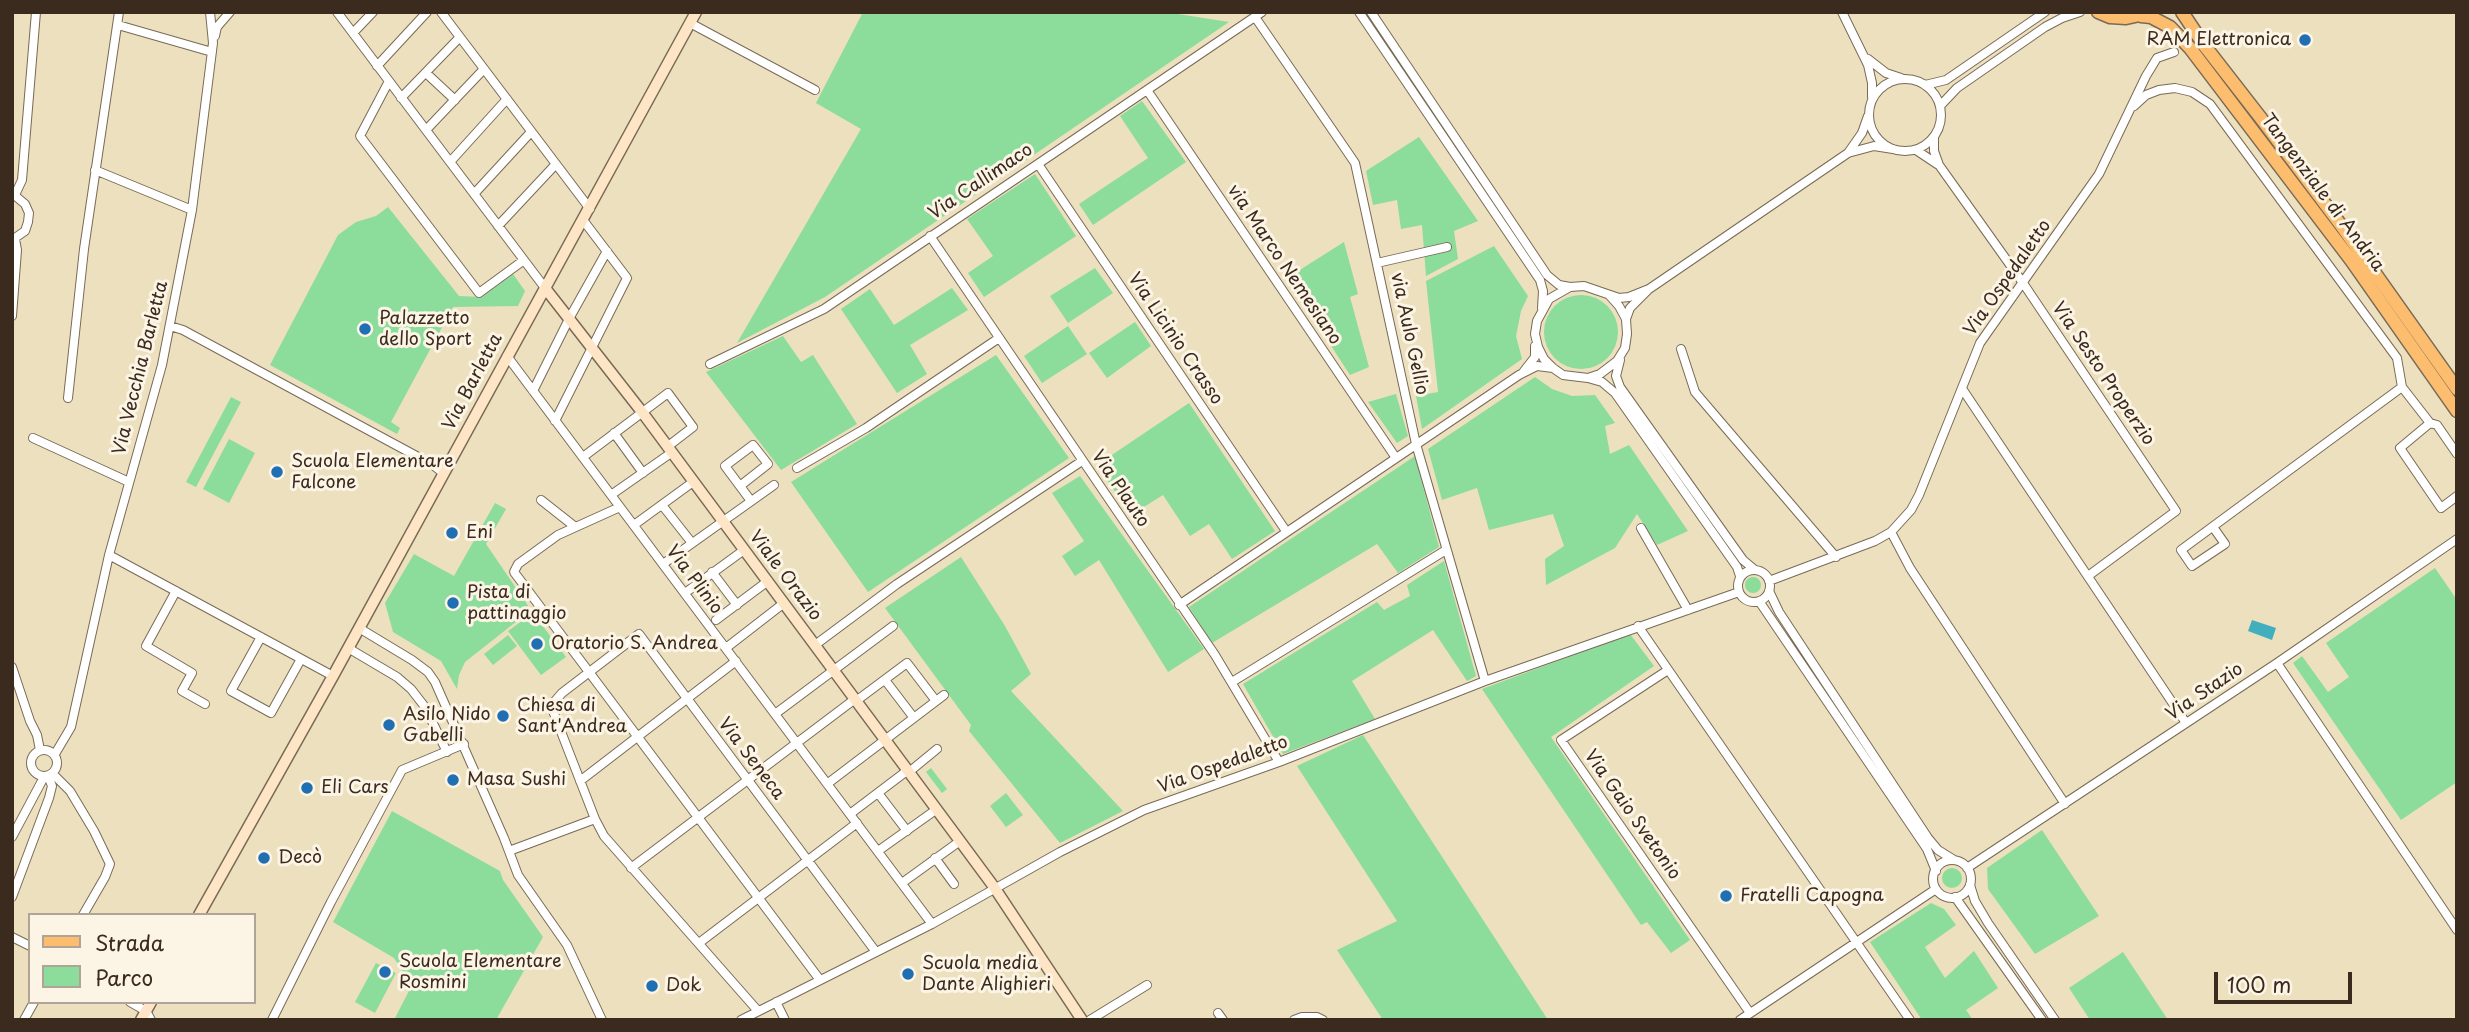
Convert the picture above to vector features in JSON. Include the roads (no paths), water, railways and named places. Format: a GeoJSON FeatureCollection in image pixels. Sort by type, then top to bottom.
{"type":"FeatureCollection","features":[{"type":"Feature","properties":{"kind":"main road","name":"Tangenziale di Andria"},"geometry":{"type":"LineString","coordinates":[[2098,12],[2110,17],[2126,18],[2146,14],[2166,24],[2183,40],[2351,260],[2457,411]]}},
{"type":"Feature","properties":{"kind":"main road","name":"Tangenziale di Andria"},"geometry":{"type":"LineString","coordinates":[[2182,12],[2343,228],[2457,389]]}},
{"type":"Feature","properties":{"kind":"main road","name":"Via Barletta"},"geometry":{"type":"LineString","coordinates":[[200,913],[693,18]]}},
{"type":"Feature","properties":{"kind":"main road","name":"Viale Orazio"},"geometry":{"type":"LineString","coordinates":[[545,288],[642,412],[937,809],[994,887],[1082,1020]]}},
{"type":"Feature","properties":{"kind":"street"},"geometry":{"type":"LineString","coordinates":[[12,316],[17,250],[13,239],[24,231],[29,222],[25,204],[14,195],[22,180],[36,12]]}},
{"type":"Feature","properties":{"kind":"street"},"geometry":{"type":"LineString","coordinates":[[68,398],[84,249],[119,12]]}},
{"type":"Feature","properties":{"kind":"street","name":"Via Vecchia Barletta"},"geometry":{"type":"LineString","coordinates":[[55,754],[71,727],[110,555],[162,365],[192,211],[212,47],[210,12]]}},
{"type":"Feature","properties":{"kind":"street"},"geometry":{"type":"LineString","coordinates":[[118,25],[212,47],[218,27],[230,12]]}},
{"type":"Feature","properties":{"kind":"street"},"geometry":{"type":"LineString","coordinates":[[337,12],[545,288]]}},
{"type":"Feature","properties":{"kind":"street"},"geometry":{"type":"LineString","coordinates":[[353,33],[373,12]]}},
{"type":"Feature","properties":{"kind":"street"},"geometry":{"type":"LineString","coordinates":[[377,65],[427,12]]}},
{"type":"Feature","properties":{"kind":"street"},"geometry":{"type":"LineString","coordinates":[[441,12],[590,209]]}},
{"type":"Feature","properties":{"kind":"street"},"geometry":{"type":"LineString","coordinates":[[1359,12],[1539,280],[1543,291],[1542,308]]}},
{"type":"Feature","properties":{"kind":"street"},"geometry":{"type":"LineString","coordinates":[[1371,12],[1547,275],[1559,285],[1598,289],[1610,296],[1626,319]]}},
{"type":"Feature","properties":{"kind":"street"},"geometry":{"type":"LineString","coordinates":[[1842,12],[1863,54],[1872,83],[1869,115],[1862,133],[1848,153]]}},
{"type":"Feature","properties":{"kind":"street"},"geometry":{"type":"LineString","coordinates":[[1863,54],[1886,73],[1925,85],[1945,80],[2045,12]]}},
{"type":"Feature","properties":{"kind":"street"},"geometry":{"type":"LineString","coordinates":[[1940,106],[1957,88],[2045,27],[2080,12]]}},
{"type":"Feature","properties":{"kind":"street","name":"Via Callimaco"},"geometry":{"type":"LineString","coordinates":[[710,364],[824,309],[1258,15]]}},
{"type":"Feature","properties":{"kind":"street","name":"via Aulo Gellio"},"geometry":{"type":"LineString","coordinates":[[1258,15],[1355,163],[1416,444],[1485,681]]}},
{"type":"Feature","properties":{"kind":"street"},"geometry":{"type":"LineString","coordinates":[[693,18],[815,90]]}},
{"type":"Feature","properties":{"kind":"street"},"geometry":{"type":"LineString","coordinates":[[401,98],[460,37]]}},
{"type":"Feature","properties":{"kind":"street","name":"Via Ospedaletto"},"geometry":{"type":"LineString","coordinates":[[1769,581],[1891,533],[1911,510],[1963,390],[1980,343],[2099,174],[2157,58],[2174,52]]}},
{"type":"Feature","properties":{"kind":"street"},"geometry":{"type":"LineString","coordinates":[[426,130],[484,69]]}},
{"type":"Feature","properties":{"kind":"street"},"geometry":{"type":"LineString","coordinates":[[426,73],[455,100]]}},
{"type":"Feature","properties":{"kind":"street"},"geometry":{"type":"LineString","coordinates":[[1871,103],[1876,93],[1885,85],[1905,79]]}},
{"type":"Feature","properties":{"kind":"street"},"geometry":{"type":"LineString","coordinates":[[389,81],[360,135],[375,157],[479,293],[524,260]]}},
{"type":"Feature","properties":{"kind":"street"},"geometry":{"type":"LineString","coordinates":[[1925,85],[1940,106],[1941,116],[1934,137],[1916,149],[1905,151],[1874,146],[1848,153],[1649,289],[1630,308],[1626,319],[1625,348],[1616,376],[1620,387],[1743,560],[1765,574],[1769,581],[1769,591],[1779,612],[1928,838],[1938,850],[1967,868],[1975,901],[2055,1020]]}},
{"type":"Feature","properties":{"kind":"street"},"geometry":{"type":"LineString","coordinates":[[2132,108],[2146,96],[2159,90],[2175,88],[2192,92],[2210,104],[2398,358],[2402,387],[2430,423],[2437,425],[2457,454]]}},
{"type":"Feature","properties":{"kind":"street","name":"via Marco Nemesiano"},"geometry":{"type":"LineString","coordinates":[[1147,90],[1396,458]]}},
{"type":"Feature","properties":{"kind":"street"},"geometry":{"type":"LineString","coordinates":[[450,162],[507,99]]}},
{"type":"Feature","properties":{"kind":"street"},"geometry":{"type":"LineString","coordinates":[[1869,115],[1870,126],[1876,136],[1894,149]]}},
{"type":"Feature","properties":{"kind":"street"},"geometry":{"type":"LineString","coordinates":[[474,194],[531,132]]}},
{"type":"Feature","properties":{"kind":"street","name":"Via Sesto Properzio"},"geometry":{"type":"LineString","coordinates":[[1934,137],[1934,151],[1939,165],[2023,283],[2176,511],[2088,576]]}},
{"type":"Feature","properties":{"kind":"street","name":"Via Sesto Properzio"},"geometry":{"type":"LineString","coordinates":[[1916,149],[1939,165]]}},
{"type":"Feature","properties":{"kind":"street"},"geometry":{"type":"LineString","coordinates":[[498,226],[556,164]]}},
{"type":"Feature","properties":{"kind":"street","name":"Via Licinio Crasso"},"geometry":{"type":"LineString","coordinates":[[1038,164],[1286,531]]}},
{"type":"Feature","properties":{"kind":"street"},"geometry":{"type":"LineString","coordinates":[[95,170],[192,211]]}},
{"type":"Feature","properties":{"kind":"street"},"geometry":{"type":"LineString","coordinates":[[555,421],[627,278],[583,220]]}},
{"type":"Feature","properties":{"kind":"street","name":"Via Plauto"},"geometry":{"type":"LineString","coordinates":[[930,236],[1232,682],[1279,762]]}},
{"type":"Feature","properties":{"kind":"street"},"geometry":{"type":"LineString","coordinates":[[1377,263],[1447,247]]}},
{"type":"Feature","properties":{"kind":"street"},"geometry":{"type":"LineString","coordinates":[[533,391],[607,251]]}},
{"type":"Feature","properties":{"kind":"street"},"geometry":{"type":"LineString","coordinates":[[1519,375],[1535,357],[1535,334],[1542,308],[1549,299],[1570,287]]}},
{"type":"Feature","properties":{"kind":"street"},"geometry":{"type":"LineString","coordinates":[[1610,296],[1629,297],[1649,289]]}},
{"type":"Feature","properties":{"kind":"street"},"geometry":{"type":"LineString","coordinates":[[170,326],[183,330],[433,465],[444,474]]}},
{"type":"Feature","properties":{"kind":"street"},"geometry":{"type":"LineString","coordinates":[[1535,334],[1544,359],[1553,368]]}},
{"type":"Feature","properties":{"kind":"street"},"geometry":{"type":"LineString","coordinates":[[797,468],[866,428],[999,338]]}},
{"type":"Feature","properties":{"kind":"street"},"geometry":{"type":"LineString","coordinates":[[1588,378],[1610,369],[1625,348]]}},
{"type":"Feature","properties":{"kind":"street"},"geometry":{"type":"LineString","coordinates":[[1681,349],[1695,392],[1836,556]]}},
{"type":"Feature","properties":{"kind":"street","name":"Via Plinio"},"geometry":{"type":"LineString","coordinates":[[507,356],[932,923]]}},
{"type":"Feature","properties":{"kind":"street"},"geometry":{"type":"LineString","coordinates":[[1180,605],[1519,375],[1537,366],[1553,368],[1576,378],[1588,378],[1609,386],[1737,567],[1740,576],[1739,592],[1747,600],[1759,601],[1769,591]]}},
{"type":"Feature","properties":{"kind":"street"},"geometry":{"type":"LineString","coordinates":[[2213,527],[2225,544],[2192,566],[2181,550],[2402,387]]}},
{"type":"Feature","properties":{"kind":"street"},"geometry":{"type":"LineString","coordinates":[[1963,390],[2186,723]]}},
{"type":"Feature","properties":{"kind":"street"},"geometry":{"type":"LineString","coordinates":[[583,457],[668,393],[693,427],[643,473],[611,495]]}},
{"type":"Feature","properties":{"kind":"street"},"geometry":{"type":"LineString","coordinates":[[2430,423],[2400,447],[2441,508],[2457,496]]}},
{"type":"Feature","properties":{"kind":"street"},"geometry":{"type":"LineString","coordinates":[[614,433],[643,473]]}},
{"type":"Feature","properties":{"kind":"street"},"geometry":{"type":"LineString","coordinates":[[33,438],[129,482]]}},
{"type":"Feature","properties":{"kind":"street"},"geometry":{"type":"LineString","coordinates":[[740,486],[768,464],[754,445],[725,466],[751,501]]}},
{"type":"Feature","properties":{"kind":"street"},"geometry":{"type":"LineString","coordinates":[[815,645],[897,584],[1082,461]]}},
{"type":"Feature","properties":{"kind":"street"},"geometry":{"type":"LineString","coordinates":[[634,525],[693,482]]}},
{"type":"Feature","properties":{"kind":"street"},"geometry":{"type":"LineString","coordinates":[[663,564],[774,485]]}},
{"type":"Feature","properties":{"kind":"street"},"geometry":{"type":"LineString","coordinates":[[541,500],[574,526]]}},
{"type":"Feature","properties":{"kind":"street"},"geometry":{"type":"LineString","coordinates":[[662,505],[691,543]]}},
{"type":"Feature","properties":{"kind":"street"},"geometry":{"type":"LineString","coordinates":[[620,507],[558,535],[518,564],[514,572],[820,980]]}},
{"type":"Feature","properties":{"kind":"street"},"geometry":{"type":"LineString","coordinates":[[1641,528],[1688,610]]}},
{"type":"Feature","properties":{"kind":"street"},"geometry":{"type":"LineString","coordinates":[[1891,533],[1910,568],[2065,804]]}},
{"type":"Feature","properties":{"kind":"street","name":"Via Stazio"},"geometry":{"type":"LineString","coordinates":[[1967,868],[2277,663],[2457,539]]}},
{"type":"Feature","properties":{"kind":"street"},"geometry":{"type":"LineString","coordinates":[[685,593],[744,550]]}},
{"type":"Feature","properties":{"kind":"street"},"geometry":{"type":"LineString","coordinates":[[1232,682],[1446,550]]}},
{"type":"Feature","properties":{"kind":"street"},"geometry":{"type":"LineString","coordinates":[[110,555],[333,676]]}},
{"type":"Feature","properties":{"kind":"street"},"geometry":{"type":"LineString","coordinates":[[1740,576],[1755,570]]}},
{"type":"Feature","properties":{"kind":"street"},"geometry":{"type":"LineString","coordinates":[[712,572],[737,605]]}},
{"type":"Feature","properties":{"kind":"street"},"geometry":{"type":"LineString","coordinates":[[716,620],[768,581]]}},
{"type":"Feature","properties":{"kind":"street"},"geometry":{"type":"LineString","coordinates":[[176,591],[146,646],[192,673],[182,691],[205,704]]}},
{"type":"Feature","properties":{"kind":"street","name":"Via Ospedaletto"},"geometry":{"type":"LineString","coordinates":[[741,1020],[932,923],[994,887],[1144,810],[1279,762],[1485,681],[1739,592]]}},
{"type":"Feature","properties":{"kind":"street"},"geometry":{"type":"LineString","coordinates":[[1759,601],[1927,849],[1936,871]]}},
{"type":"Feature","properties":{"kind":"street"},"geometry":{"type":"LineString","coordinates":[[726,648],[784,603]]}},
{"type":"Feature","properties":{"kind":"street"},"geometry":{"type":"LineString","coordinates":[[775,714],[893,626]]}},
{"type":"Feature","properties":{"kind":"street"},"geometry":{"type":"LineString","coordinates":[[1638,626],[1910,1020]]}},
{"type":"Feature","properties":{"kind":"street"},"geometry":{"type":"LineString","coordinates":[[359,628],[412,660],[435,681],[518,875],[567,945],[602,1020]]}},
{"type":"Feature","properties":{"kind":"street","name":"Via Seneca"},"geometry":{"type":"LineString","coordinates":[[590,673],[639,634],[876,952]]}},
{"type":"Feature","properties":{"kind":"street"},"geometry":{"type":"LineString","coordinates":[[261,637],[231,691],[271,713],[301,659]]}},
{"type":"Feature","properties":{"kind":"street"},"geometry":{"type":"LineString","coordinates":[[348,648],[397,677],[411,689],[425,707],[447,752]]}},
{"type":"Feature","properties":{"kind":"street"},"geometry":{"type":"LineString","coordinates":[[580,781],[736,662]]}},
{"type":"Feature","properties":{"kind":"street"},"geometry":{"type":"LineString","coordinates":[[631,868],[797,742],[907,663],[936,701]]}},
{"type":"Feature","properties":{"kind":"street"},"geometry":{"type":"LineString","coordinates":[[2277,663],[2457,930]]}},
{"type":"Feature","properties":{"kind":"street"},"geometry":{"type":"LineString","coordinates":[[12,667],[40,750]]}},
{"type":"Feature","properties":{"kind":"street","name":"Via Gaio Svetonio"},"geometry":{"type":"LineString","coordinates":[[1668,670],[1562,740],[1750,1013]]}},
{"type":"Feature","properties":{"kind":"street"},"geometry":{"type":"LineString","coordinates":[[590,673],[555,701],[554,710],[594,819],[604,836],[631,868],[758,1011]]}},
{"type":"Feature","properties":{"kind":"street"},"geometry":{"type":"LineString","coordinates":[[885,680],[914,718]]}},
{"type":"Feature","properties":{"kind":"street"},"geometry":{"type":"LineString","coordinates":[[827,784],[944,695]]}},
{"type":"Feature","properties":{"kind":"street"},"geometry":{"type":"LineString","coordinates":[[272,1020],[319,925],[402,770],[464,744]]}},
{"type":"Feature","properties":{"kind":"street"},"geometry":{"type":"LineString","coordinates":[[12,837],[45,777],[58,765],[55,754],[46,749],[32,756],[30,761],[33,771],[45,777],[70,791],[110,864],[84,913]]}},
{"type":"Feature","properties":{"kind":"street"},"geometry":{"type":"LineString","coordinates":[[850,814],[937,749]]}},
{"type":"Feature","properties":{"kind":"street"},"geometry":{"type":"LineString","coordinates":[[12,897],[49,798],[52,786],[45,777]]}},
{"type":"Feature","properties":{"kind":"street"},"geometry":{"type":"LineString","coordinates":[[878,793],[906,831]]}},
{"type":"Feature","properties":{"kind":"street"},"geometry":{"type":"LineString","coordinates":[[878,851],[937,809]]}},
{"type":"Feature","properties":{"kind":"street"},"geometry":{"type":"LineString","coordinates":[[509,851],[594,819]]}},
{"type":"Feature","properties":{"kind":"street"},"geometry":{"type":"LineString","coordinates":[[699,943],[857,823]]}},
{"type":"Feature","properties":{"kind":"street"},"geometry":{"type":"LineString","coordinates":[[902,883],[960,841]]}},
{"type":"Feature","properties":{"kind":"street"},"geometry":{"type":"LineString","coordinates":[[935,858],[954,884]]}},
{"type":"Feature","properties":{"kind":"street"},"geometry":{"type":"LineString","coordinates":[[1954,860],[1943,862],[1936,871],[1934,883],[1937,889],[1944,896],[1955,897],[1964,893],[1970,885]]}},
{"type":"Feature","properties":{"kind":"street"},"geometry":{"type":"LineString","coordinates":[[1740,1020],[1937,889]]}},
{"type":"Feature","properties":{"kind":"street"},"geometry":{"type":"LineString","coordinates":[[1955,897],[2042,1020]]}},
{"type":"Feature","properties":{"kind":"street"},"geometry":{"type":"LineString","coordinates":[[12,937],[28,945]]}},
{"type":"Feature","properties":{"kind":"street"},"geometry":{"type":"LineString","coordinates":[[1090,1020],[1147,985]]}},
{"type":"Feature","properties":{"kind":"street"},"geometry":{"type":"LineString","coordinates":[[776,1002],[785,1020]]}},
{"type":"Feature","properties":{"kind":"street"},"geometry":{"type":"LineString","coordinates":[[24,1020],[33,1004]]}},
{"type":"Feature","properties":{"kind":"street"},"geometry":{"type":"LineString","coordinates":[[1294,1020],[1320,1018]]}},
{"type":"Feature","properties":{"kind":"water"},"geometry":{"type":"Polygon","coordinates":[[[2252,620],[2276,628],[2272,640],[2248,631],[2252,620]]]}},
{"type":"Feature","properties":{"kind":"place","name":"RAM Elettronica"},"geometry":{"type":"Point","coordinates":[2305,40]}},
{"type":"Feature","properties":{"kind":"place","name":"Palazzetto dello Sport"},"geometry":{"type":"Point","coordinates":[365,329]}},
{"type":"Feature","properties":{"kind":"place","name":"Scuola Elementare Falcone"},"geometry":{"type":"Point","coordinates":[277,472]}},
{"type":"Feature","properties":{"kind":"place","name":"Eni"},"geometry":{"type":"Point","coordinates":[452,533]}},
{"type":"Feature","properties":{"kind":"place","name":"Pista di pattinaggio"},"geometry":{"type":"Point","coordinates":[453,603]}},
{"type":"Feature","properties":{"kind":"place","name":"Oratorio S. Andrea"},"geometry":{"type":"Point","coordinates":[537,644]}},
{"type":"Feature","properties":{"kind":"place","name":"Chiesa di Sant'Andrea"},"geometry":{"type":"Point","coordinates":[503,716]}},
{"type":"Feature","properties":{"kind":"place","name":"Asilo Nido Gabelli"},"geometry":{"type":"Point","coordinates":[389,725]}},
{"type":"Feature","properties":{"kind":"place","name":"Masa Sushi"},"geometry":{"type":"Point","coordinates":[453,780]}},
{"type":"Feature","properties":{"kind":"place","name":"Eli Cars"},"geometry":{"type":"Point","coordinates":[307,788]}},
{"type":"Feature","properties":{"kind":"place","name":"Decò"},"geometry":{"type":"Point","coordinates":[264,858]}},
{"type":"Feature","properties":{"kind":"place","name":"Fratelli Capogna"},"geometry":{"type":"Point","coordinates":[1726,896]}},
{"type":"Feature","properties":{"kind":"place","name":"Scuola Elementare Rosmini"},"geometry":{"type":"Point","coordinates":[385,972]}},
{"type":"Feature","properties":{"kind":"place","name":"Scuola media Dante Alighieri"},"geometry":{"type":"Point","coordinates":[908,974]}},
{"type":"Feature","properties":{"kind":"place","name":"Dok"},"geometry":{"type":"Point","coordinates":[652,986]}}]}
